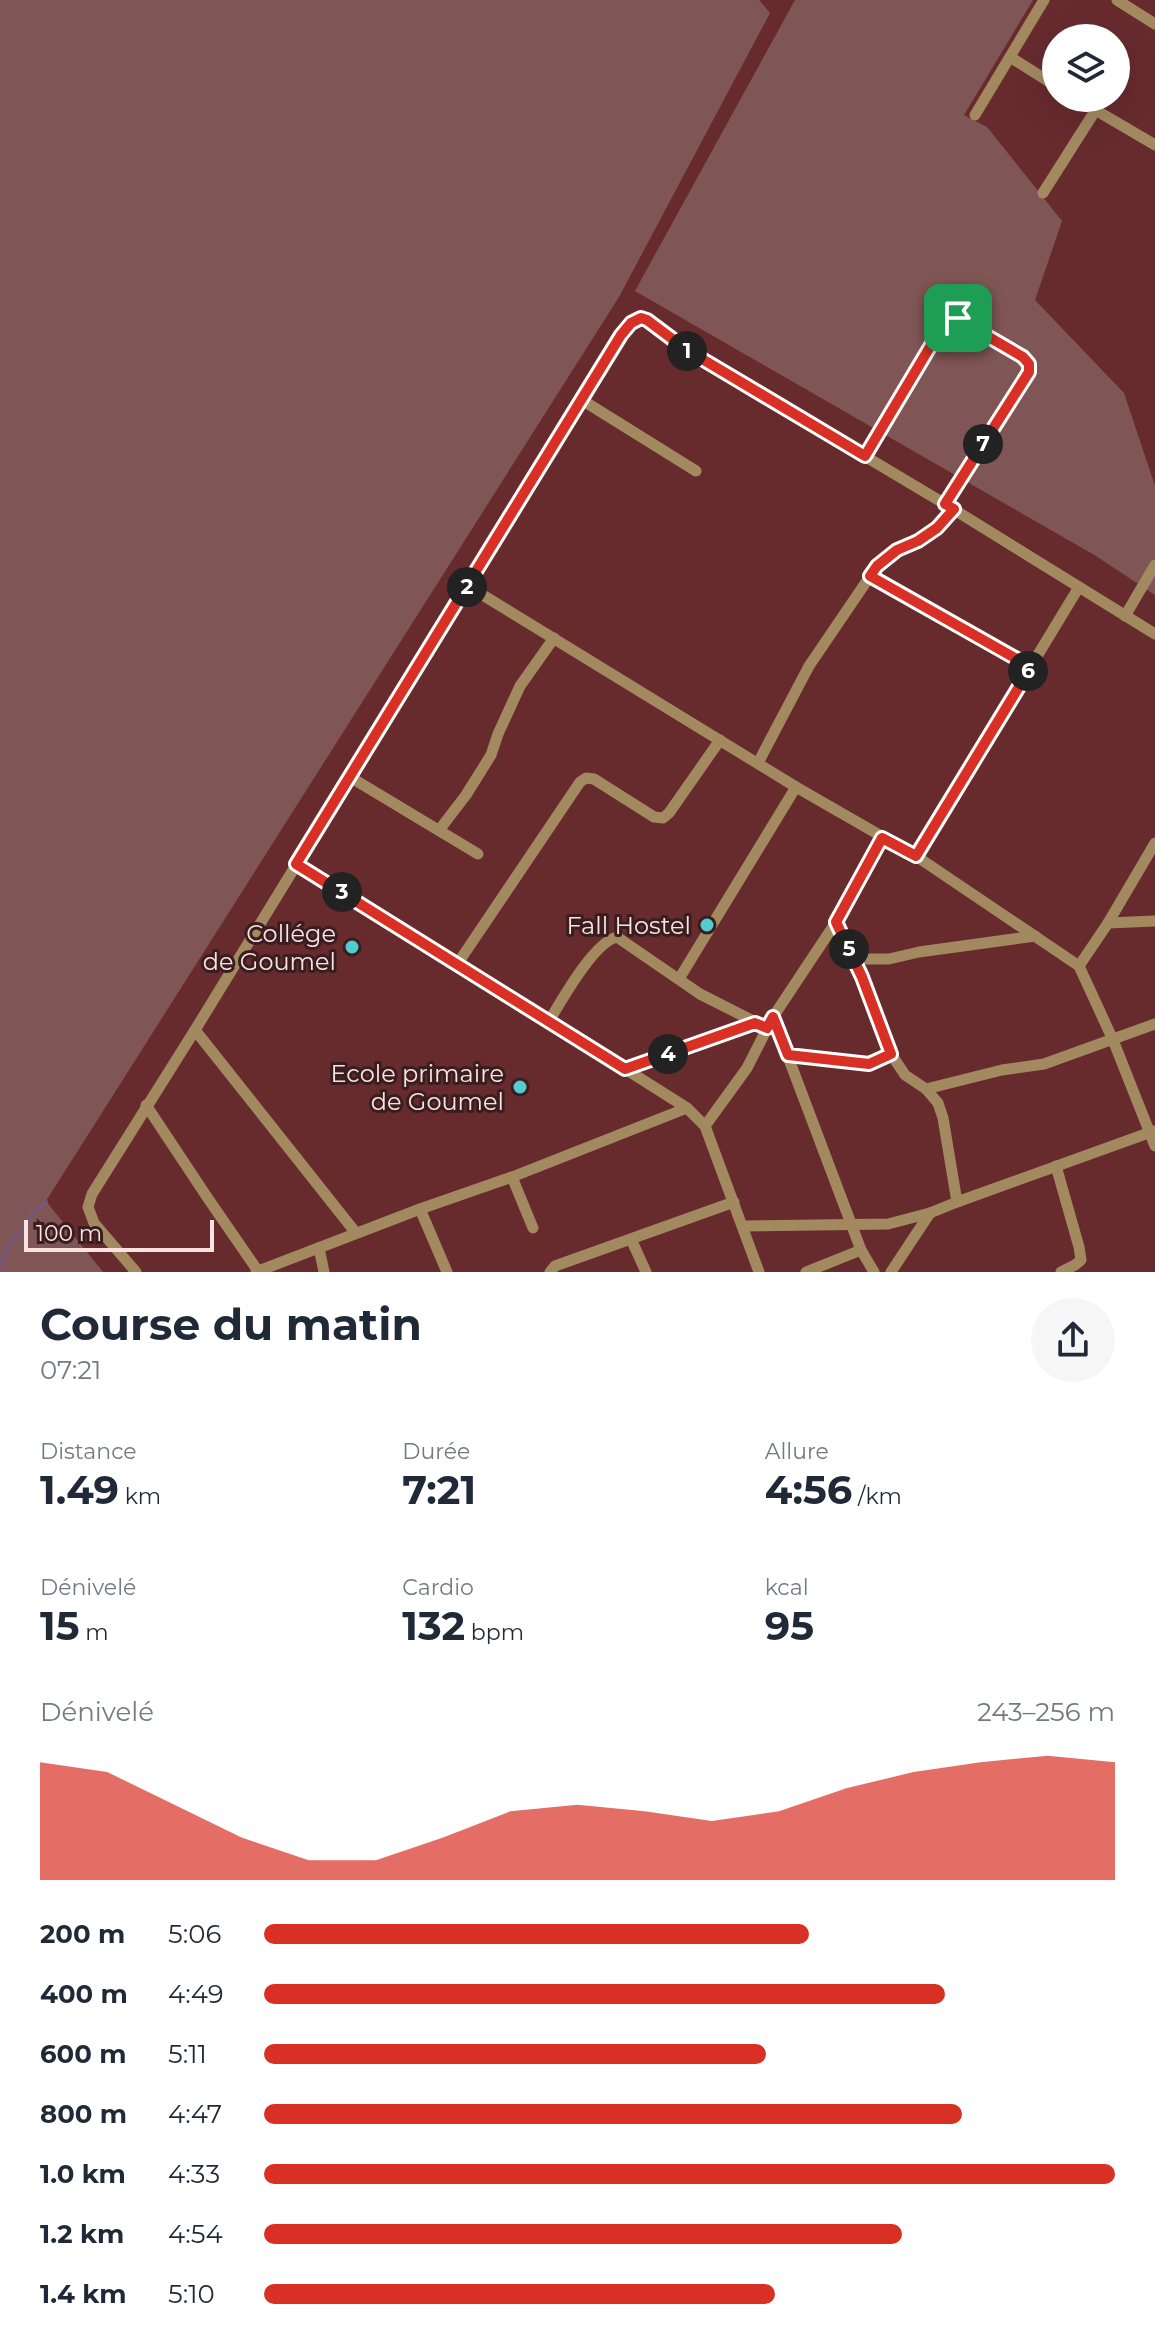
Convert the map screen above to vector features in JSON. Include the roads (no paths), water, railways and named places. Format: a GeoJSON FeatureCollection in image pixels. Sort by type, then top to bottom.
{"type":"FeatureCollection","features":[{"type":"Feature","properties":{"kind":"street"},"geometry":{"type":"LineString","coordinates":[[975,115],[1044,0]]}},
{"type":"Feature","properties":{"kind":"street"},"geometry":{"type":"LineString","coordinates":[[1117,0],[1155,24]]}},
{"type":"Feature","properties":{"kind":"street"},"geometry":{"type":"LineString","coordinates":[[1010,57],[1042,77]]}},
{"type":"Feature","properties":{"kind":"street"},"geometry":{"type":"LineString","coordinates":[[1043,193],[1094,112]]}},
{"type":"Feature","properties":{"kind":"street"},"geometry":{"type":"LineString","coordinates":[[1097,112],[1155,145]]}},
{"type":"Feature","properties":{"kind":"street"},"geometry":{"type":"LineString","coordinates":[[758,763],[809,666],[877,566],[897,550],[937,528],[1030,368],[1023,357],[951,315],[865,456]]}},
{"type":"Feature","properties":{"kind":"street"},"geometry":{"type":"LineString","coordinates":[[136,1272],[94,1223],[88,1207],[92,1194],[631,323],[641,318],[647,320],[687,350],[949,506],[1155,634]]}},
{"type":"Feature","properties":{"kind":"street"},"geometry":{"type":"LineString","coordinates":[[582,400],[696,471]]}},
{"type":"Feature","properties":{"kind":"street"},"geometry":{"type":"LineString","coordinates":[[1125,616],[1155,565]]}},
{"type":"Feature","properties":{"kind":"street"},"geometry":{"type":"LineString","coordinates":[[870,576],[1031,667]]}},
{"type":"Feature","properties":{"kind":"street"},"geometry":{"type":"LineString","coordinates":[[468,586],[796,787],[916,856],[1079,966],[1152,1132],[1155,1146]]}},
{"type":"Feature","properties":{"kind":"street"},"geometry":{"type":"LineString","coordinates":[[916,856],[1079,587]]}},
{"type":"Feature","properties":{"kind":"street"},"geometry":{"type":"LineString","coordinates":[[440,829],[491,755],[520,686],[554,638]]}},
{"type":"Feature","properties":{"kind":"street"},"geometry":{"type":"LineString","coordinates":[[458,963],[580,782],[586,778],[594,779],[646,813],[663,818],[720,740]]}},
{"type":"Feature","properties":{"kind":"street"},"geometry":{"type":"LineString","coordinates":[[350,777],[478,854]]}},
{"type":"Feature","properties":{"kind":"street"},"geometry":{"type":"LineString","coordinates":[[679,979],[796,787]]}},
{"type":"Feature","properties":{"kind":"street"},"geometry":{"type":"LineString","coordinates":[[705,1126],[747,1068],[770,1023],[836,922],[882,838]]}},
{"type":"Feature","properties":{"kind":"street"},"geometry":{"type":"LineString","coordinates":[[1079,966],[1155,843]]}},
{"type":"Feature","properties":{"kind":"street"},"geometry":{"type":"LineString","coordinates":[[296,864],[687,1108],[705,1126],[759,1272]]}},
{"type":"Feature","properties":{"kind":"street"},"geometry":{"type":"LineString","coordinates":[[1108,923],[1155,921]]}},
{"type":"Feature","properties":{"kind":"street"},"geometry":{"type":"LineString","coordinates":[[836,922],[891,1054],[905,1075],[926,1089],[938,1103],[957,1202]]}},
{"type":"Feature","properties":{"kind":"street"},"geometry":{"type":"LineString","coordinates":[[854,959],[889,959],[1035,936]]}},
{"type":"Feature","properties":{"kind":"street"},"geometry":{"type":"LineString","coordinates":[[549,1021],[580,972],[612,938],[617,937],[700,994],[755,1023]]}},
{"type":"Feature","properties":{"kind":"street"},"geometry":{"type":"LineString","coordinates":[[625,1069],[755,1023],[770,1023]]}},
{"type":"Feature","properties":{"kind":"street"},"geometry":{"type":"LineString","coordinates":[[770,1023],[788,1055],[861,1250],[874,1272]]}},
{"type":"Feature","properties":{"kind":"street"},"geometry":{"type":"LineString","coordinates":[[926,1089],[1002,1070],[1044,1064],[1155,1024]]}},
{"type":"Feature","properties":{"kind":"street"},"geometry":{"type":"LineString","coordinates":[[195,1030],[356,1233]]}},
{"type":"Feature","properties":{"kind":"street"},"geometry":{"type":"LineString","coordinates":[[788,1055],[869,1064],[891,1054]]}},
{"type":"Feature","properties":{"kind":"street"},"geometry":{"type":"LineString","coordinates":[[146,1105],[257,1272],[687,1108]]}},
{"type":"Feature","properties":{"kind":"street"},"geometry":{"type":"LineString","coordinates":[[743,1226],[888,1224],[930,1213],[1152,1132]]}},
{"type":"Feature","properties":{"kind":"street"},"geometry":{"type":"LineString","coordinates":[[1056,1166],[1081,1260],[1061,1272]]}},
{"type":"Feature","properties":{"kind":"street"},"geometry":{"type":"LineString","coordinates":[[512,1177],[533,1228]]}},
{"type":"Feature","properties":{"kind":"street"},"geometry":{"type":"LineString","coordinates":[[550,1272],[555,1266],[734,1202]]}},
{"type":"Feature","properties":{"kind":"street"},"geometry":{"type":"LineString","coordinates":[[420,1209],[447,1272]]}},
{"type":"Feature","properties":{"kind":"street"},"geometry":{"type":"LineString","coordinates":[[891,1272],[930,1213]]}},
{"type":"Feature","properties":{"kind":"street"},"geometry":{"type":"LineString","coordinates":[[631,1239],[646,1272]]}},
{"type":"Feature","properties":{"kind":"street"},"geometry":{"type":"LineString","coordinates":[[319,1248],[324,1272]]}},
{"type":"Feature","properties":{"kind":"street"},"geometry":{"type":"LineString","coordinates":[[806,1272],[861,1250]]}},
{"type":"Feature","properties":{"kind":"waterway"},"geometry":{"type":"LineString","coordinates":[[0,1267],[10,1242],[20,1235],[31,1214],[46,1202]]}},
{"type":"Feature","properties":{"kind":"place","name":"Fall Hostel"},"geometry":{"type":"Point","coordinates":[707,925]}},
{"type":"Feature","properties":{"kind":"place","name":"Collége de Goumel"},"geometry":{"type":"Point","coordinates":[352,947]}},
{"type":"Feature","properties":{"kind":"place","name":"Ecole primaire de Goumel"},"geometry":{"type":"Point","coordinates":[520,1087]}}]}
